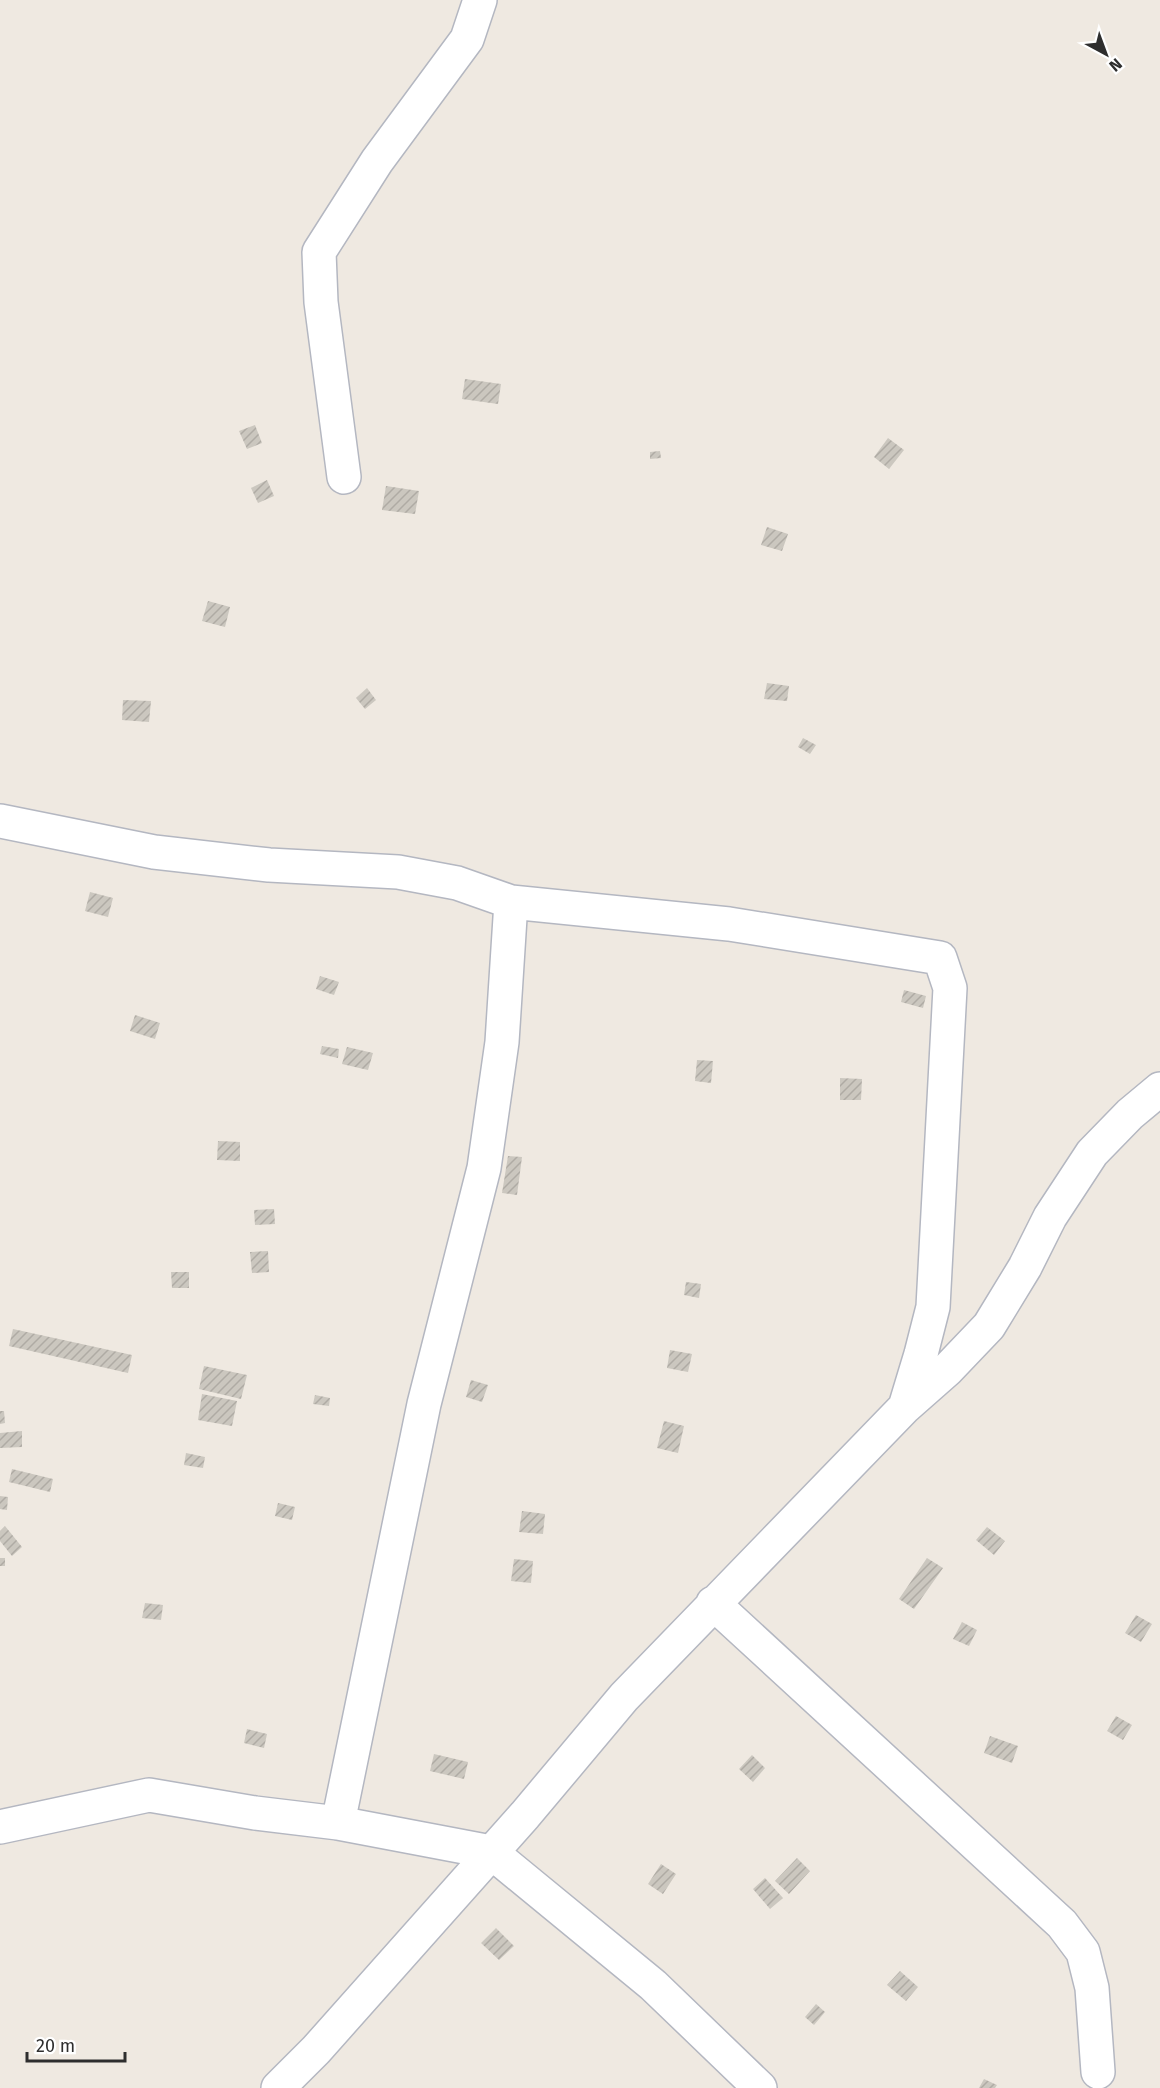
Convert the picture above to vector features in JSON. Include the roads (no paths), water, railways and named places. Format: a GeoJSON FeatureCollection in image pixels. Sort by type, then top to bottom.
{"type":"FeatureCollection","features":[{"type":"Feature","properties":{"kind":"street"},"geometry":{"type":"LineString","coordinates":[[344,477],[321,302],[319,252],[377,161],[467,39],[480,0]]}},
{"type":"Feature","properties":{"kind":"street"},"geometry":{"type":"LineString","coordinates":[[0,821],[154,852],[269,865],[398,872],[457,883],[511,902],[729,924],[940,958],[950,988],[933,1307],[904,1407]]}},
{"type":"Feature","properties":{"kind":"street"},"geometry":{"type":"LineString","coordinates":[[338,1823],[424,1404],[484,1168],[502,1042],[511,902]]}},
{"type":"Feature","properties":{"kind":"street"},"geometry":{"type":"LineString","coordinates":[[278,2088],[316,2050],[624,1697],[904,1407],[947,1370],[989,1326],[1025,1267],[1050,1217],[1092,1153],[1130,1114],[1160,1089]]}},
{"type":"Feature","properties":{"kind":"street"},"geometry":{"type":"LineString","coordinates":[[713,1603],[1062,1924],[1083,1952],[1092,1988],[1098,2072]]}},
{"type":"Feature","properties":{"kind":"street"},"geometry":{"type":"LineString","coordinates":[[0,1827],[149,1795],[255,1813],[338,1823],[491,1852],[653,1985],[760,2088]]}}]}
